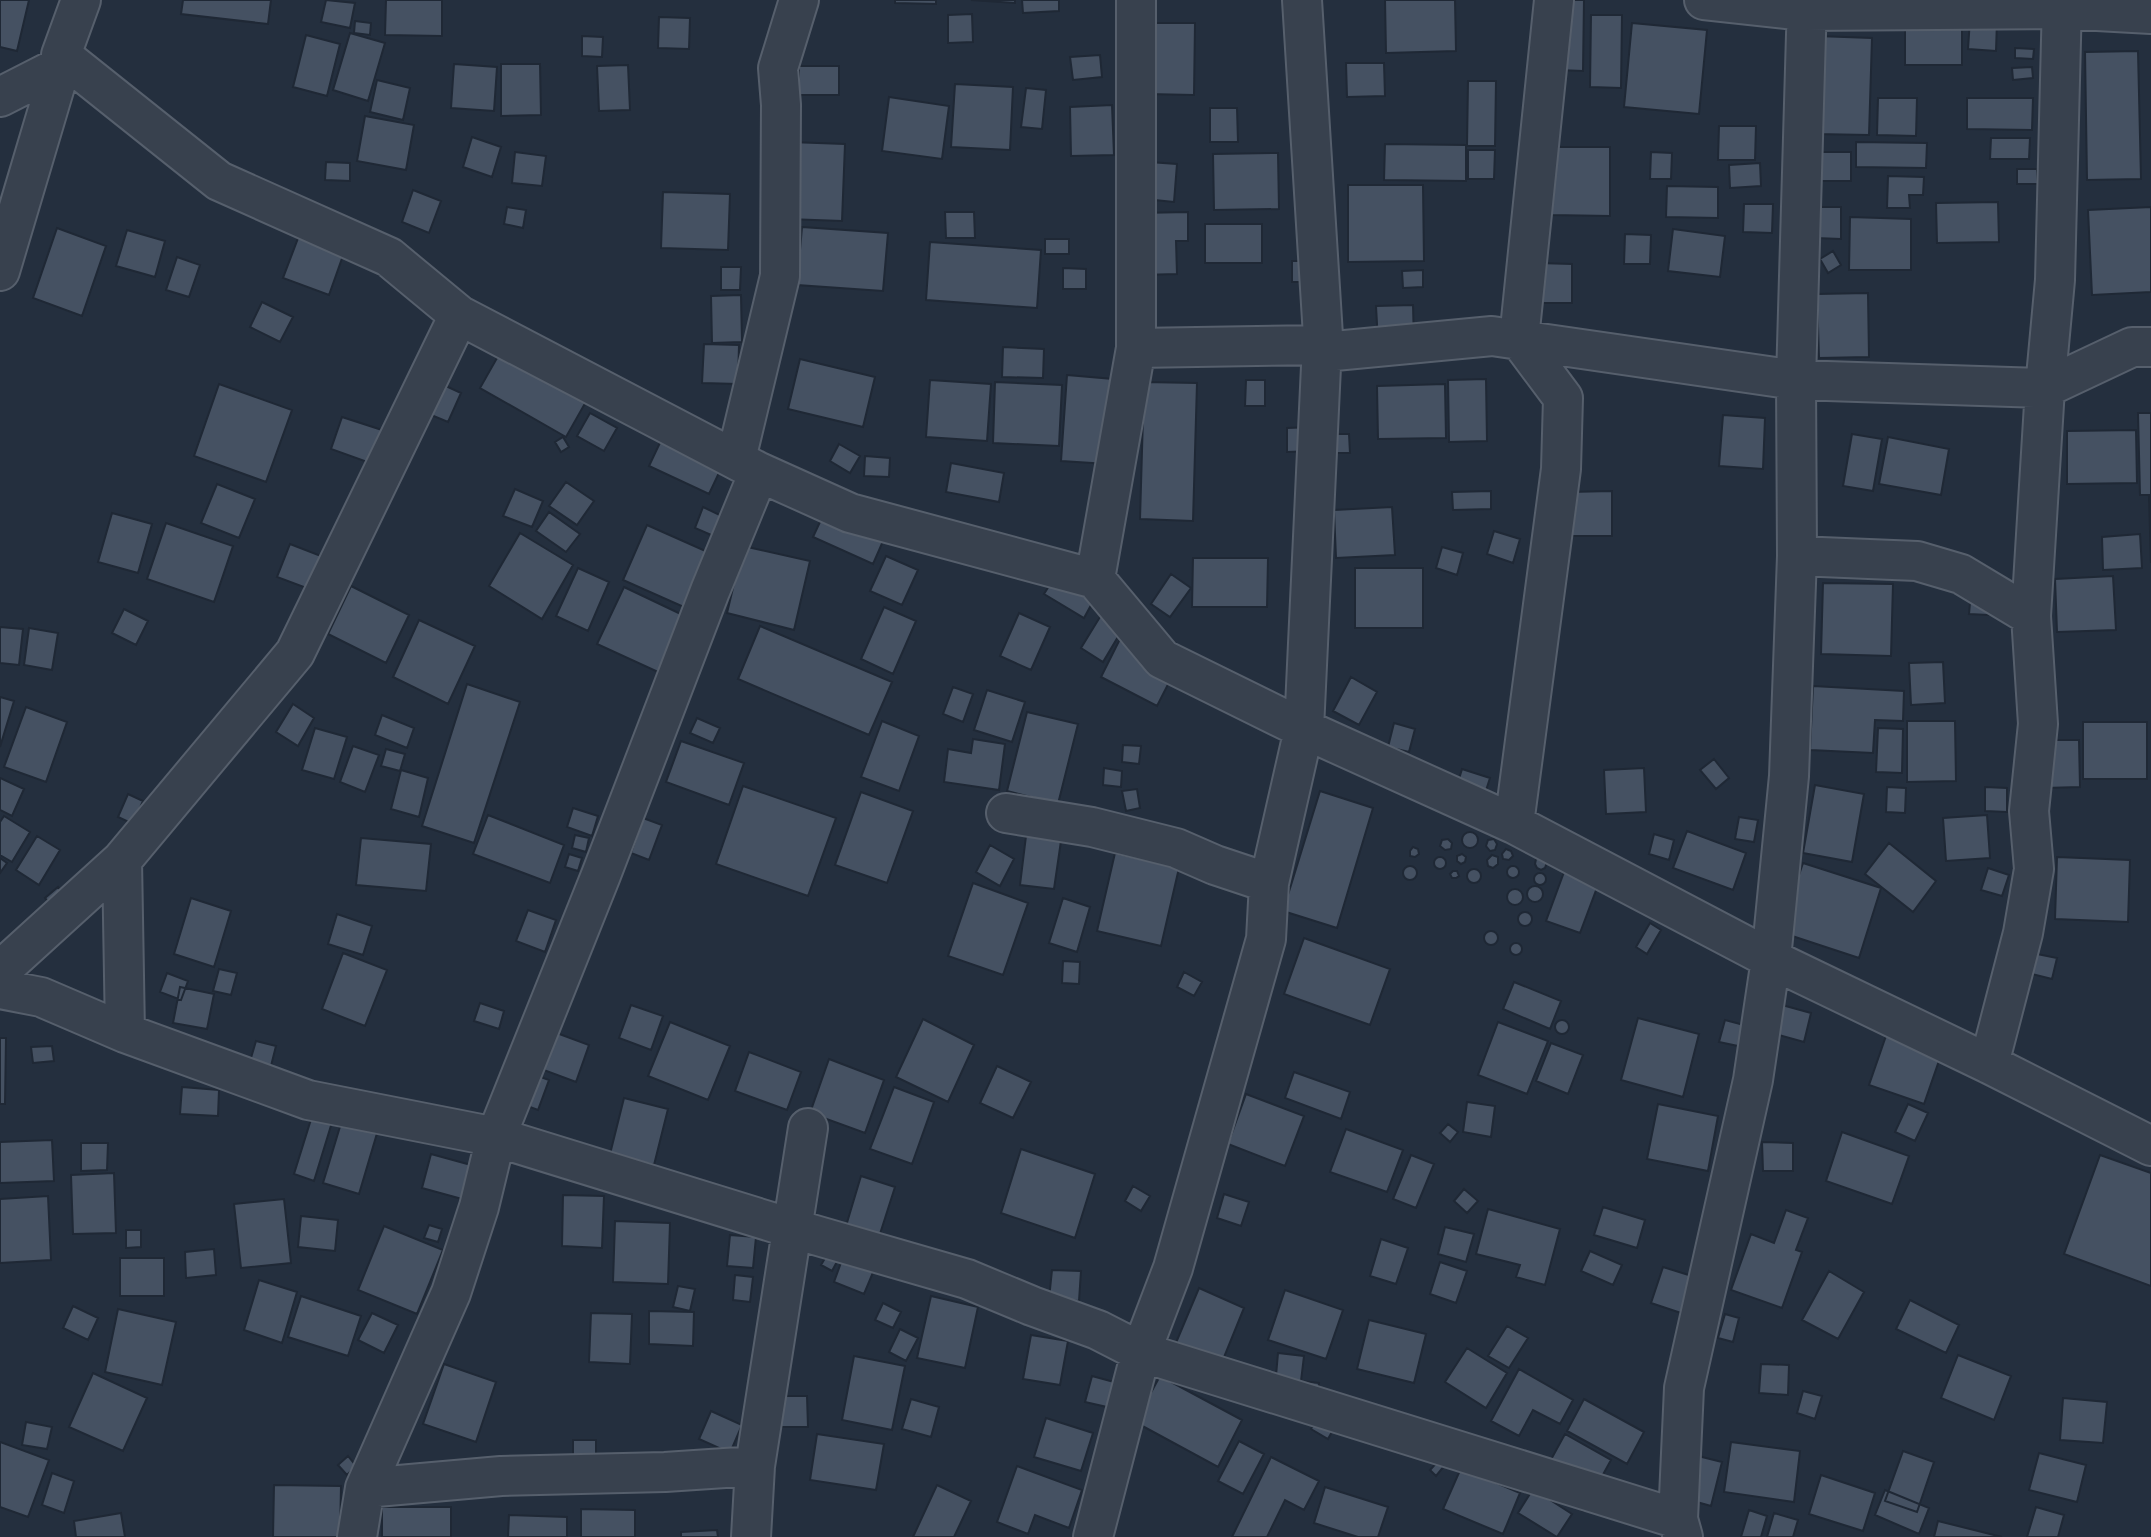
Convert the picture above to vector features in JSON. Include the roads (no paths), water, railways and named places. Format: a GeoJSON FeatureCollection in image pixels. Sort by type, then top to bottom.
{"type":"FeatureCollection","features":[{"type":"Feature","properties":{"kind":"street"},"geometry":{"type":"LineString","coordinates":[[0,271],[80,0]]}},
{"type":"Feature","properties":{"kind":"street"},"geometry":{"type":"LineString","coordinates":[[357,1537],[365,1488],[451,1293],[479,1208],[496,1137],[710,591],[748,465],[780,276],[781,105],[778,68],[799,0]]}},
{"type":"Feature","properties":{"kind":"street"},"geometry":{"type":"LineString","coordinates":[[1095,579],[1136,348],[1136,0]]}},
{"type":"Feature","properties":{"kind":"street"},"geometry":{"type":"LineString","coordinates":[[1093,1537],[1141,1352],[1173,1268],[1266,939],[1269,883],[1304,729],[1323,348],[1302,0]]}},
{"type":"Feature","properties":{"kind":"street"},"geometry":{"type":"LineString","coordinates":[[1514,824],[1561,468],[1563,398],[1519,339],[1554,0]]}},
{"type":"Feature","properties":{"kind":"street"},"geometry":{"type":"LineString","coordinates":[[1704,0],[1806,5],[2062,4],[2151,14]]}},
{"type":"Feature","properties":{"kind":"street"},"geometry":{"type":"LineString","coordinates":[[1989,1064],[2023,933],[2034,869],[2029,811],[2038,724],[2031,616],[2045,388],[2055,280],[2062,4]]}},
{"type":"Feature","properties":{"kind":"street"},"geometry":{"type":"LineString","coordinates":[[0,989],[41,997],[125,1033],[308,1100],[496,1137],[967,1279],[1098,1330],[1141,1352],[1681,1528],[1684,1388],[1753,1080],[1771,959],[1789,776],[1797,556],[1796,380],[1806,5]]}},
{"type":"Feature","properties":{"kind":"street"},"geometry":{"type":"LineString","coordinates":[[0,97],[61,61]]}},
{"type":"Feature","properties":{"kind":"street"},"geometry":{"type":"LineString","coordinates":[[61,61],[219,181],[389,257],[459,315],[748,465],[850,513],[1095,579],[1162,659],[1304,729],[1514,824],[1771,959],[2151,1146]]}},
{"type":"Feature","properties":{"kind":"street"},"geometry":{"type":"LineString","coordinates":[[0,971],[122,860],[295,653],[459,315]]}},
{"type":"Feature","properties":{"kind":"street"},"geometry":{"type":"LineString","coordinates":[[1136,348],[1323,348],[1492,336],[1796,380],[2045,388],[2132,347],[2151,347]]}},
{"type":"Feature","properties":{"kind":"street"},"geometry":{"type":"LineString","coordinates":[[1797,556],[1917,561],[1961,574],[2031,616]]}},
{"type":"Feature","properties":{"kind":"street"},"geometry":{"type":"LineString","coordinates":[[1006,813],[1093,827],[1176,848],[1215,865],[1269,883]]}},
{"type":"Feature","properties":{"kind":"street"},"geometry":{"type":"LineString","coordinates":[[122,860],[125,1033]]}},
{"type":"Feature","properties":{"kind":"street"},"geometry":{"type":"LineString","coordinates":[[0,1003],[41,997]]}},
{"type":"Feature","properties":{"kind":"street"},"geometry":{"type":"LineString","coordinates":[[751,1537],[754,1466],[794,1229],[808,1128]]}},
{"type":"Feature","properties":{"kind":"street"},"geometry":{"type":"LineString","coordinates":[[365,1488],[501,1475],[665,1472],[754,1466]]}}]}
